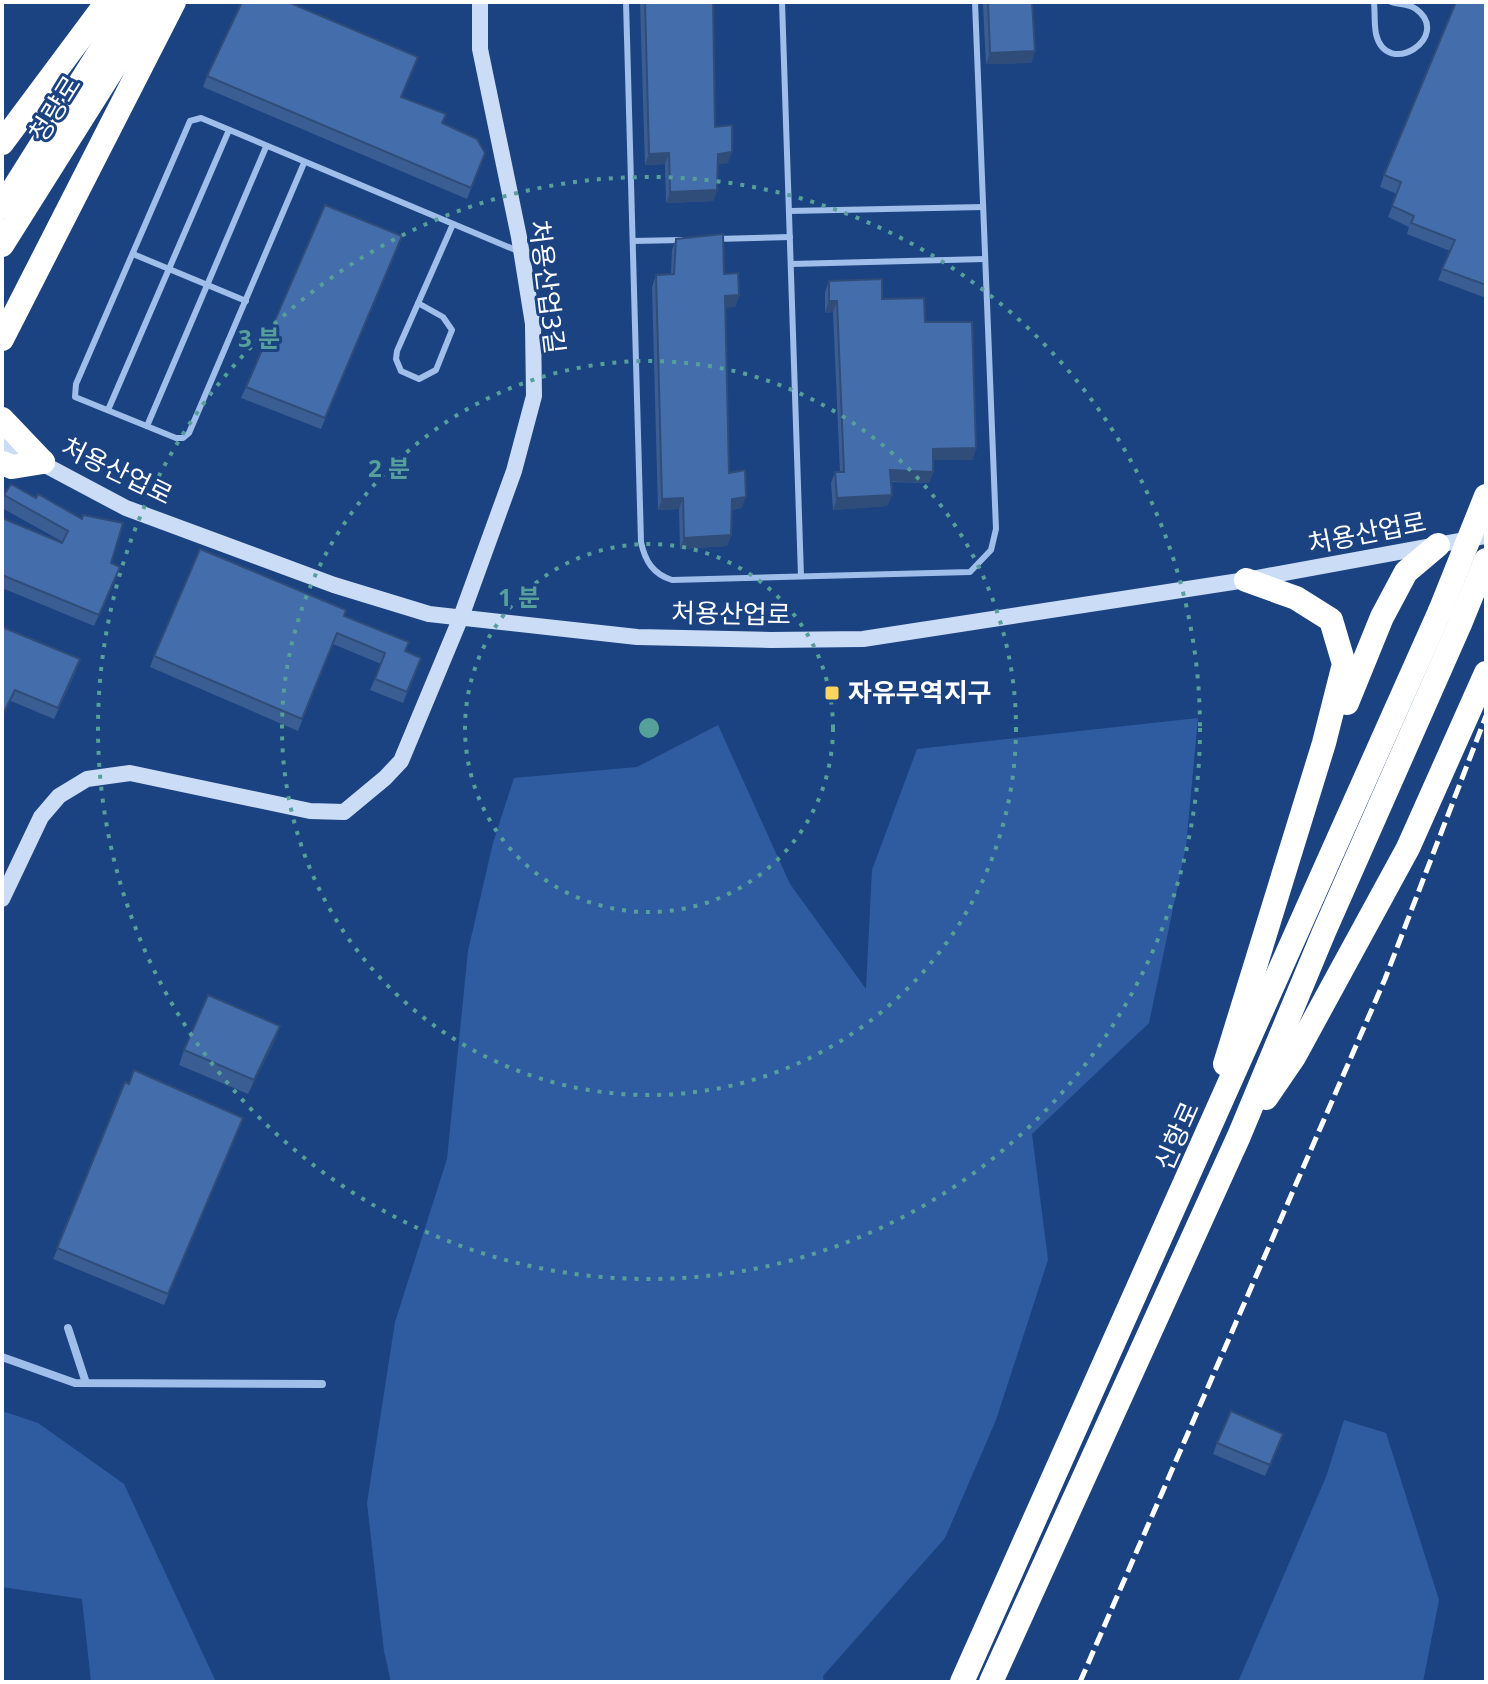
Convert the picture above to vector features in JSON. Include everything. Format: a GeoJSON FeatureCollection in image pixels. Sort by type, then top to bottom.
{"type":"FeatureCollection","features":[{"type":"Feature","properties":{"kind":"highway"},"geometry":{"type":"LineString","coordinates":[[2,143],[107,2]]}},
{"type":"Feature","properties":{"kind":"highway","name":"청량로"},"geometry":{"type":"LineString","coordinates":[[2,207],[131,2]]}},
{"type":"Feature","properties":{"kind":"highway","name":"청량로"},"geometry":{"type":"LineString","coordinates":[[2,245],[155,2]]}},
{"type":"Feature","properties":{"kind":"highway"},"geometry":{"type":"LineString","coordinates":[[2,339],[174,2]]}},
{"type":"Feature","properties":{"kind":"highway"},"geometry":{"type":"LineString","coordinates":[[2,419],[43,462]]}},
{"type":"Feature","properties":{"kind":"highway"},"geometry":{"type":"LineString","coordinates":[[2,463],[12,467],[43,462]]}},
{"type":"Feature","properties":{"kind":"highway"},"geometry":{"type":"LineString","coordinates":[[991,1682],[1239,1136],[1450,618],[1486,496]]}},
{"type":"Feature","properties":{"kind":"highway"},"geometry":{"type":"LineString","coordinates":[[1298,824],[1382,617],[1406,572],[1438,545]]}},
{"type":"Feature","properties":{"kind":"highway"},"geometry":{"type":"LineString","coordinates":[[1450,618],[1486,560]]}},
{"type":"Feature","properties":{"kind":"highway"},"geometry":{"type":"LineString","coordinates":[[1197,1160],[1324,743],[1344,664],[1331,620],[1296,598],[1246,580]]}},
{"type":"Feature","properties":{"kind":"highway","name":"신항로"},"geometry":{"type":"LineString","coordinates":[[962,1682],[1197,1160],[1450,618]]}},
{"type":"Feature","properties":{"kind":"highway"},"geometry":{"type":"LineString","coordinates":[[1239,1136],[1294,1057],[1408,848],[1486,673]]}},
{"type":"Feature","properties":{"kind":"main road","name":"처용산업3길"},"geometry":{"type":"LineString","coordinates":[[2,899],[41,817],[59,796],[87,779],[130,773],[310,811],[344,812],[401,761],[461,617],[514,471],[534,396],[533,324],[522,253],[480,49],[480,2]]}},
{"type":"Feature","properties":{"kind":"main road","name":"처용산업로"},"geometry":{"type":"LineString","coordinates":[[2,442],[140,513],[334,585],[429,614],[637,637],[863,639],[1246,580],[1486,536]]}},
{"type":"Feature","properties":{"kind":"street"},"geometry":{"type":"LineString","coordinates":[[68,1328],[86,1383]]}},
{"type":"Feature","properties":{"kind":"street"},"geometry":{"type":"LineString","coordinates":[[2,1357],[54,1377],[86,1383],[322,1384]]}},
{"type":"Feature","properties":{"kind":"lane"},"geometry":{"type":"LineString","coordinates":[[626,2],[641,542],[645,558],[662,577],[672,580],[970,572],[991,550],[996,529],[975,2]]}},
{"type":"Feature","properties":{"kind":"lane"},"geometry":{"type":"LineString","coordinates":[[782,2],[801,576]]}},
{"type":"Feature","properties":{"kind":"lane"},"geometry":{"type":"LineString","coordinates":[[1374,2],[1376,35],[1380,43],[1392,53],[1409,53],[1422,43],[1425,36],[1424,19],[1413,7],[1391,2]]}},
{"type":"Feature","properties":{"kind":"lane"},"geometry":{"type":"LineString","coordinates":[[304,163],[189,433],[183,438],[176,438],[75,397],[75,390],[190,121],[201,118],[522,253]]}},
{"type":"Feature","properties":{"kind":"lane"},"geometry":{"type":"LineString","coordinates":[[108,410],[229,130]]}},
{"type":"Feature","properties":{"kind":"lane"},"geometry":{"type":"LineString","coordinates":[[147,426],[266,147]]}},
{"type":"Feature","properties":{"kind":"lane"},"geometry":{"type":"LineString","coordinates":[[789,211],[983,207]]}},
{"type":"Feature","properties":{"kind":"lane"},"geometry":{"type":"LineString","coordinates":[[418,303],[443,317],[452,330],[436,370],[419,379],[401,371],[396,359],[418,303],[453,224]]}},
{"type":"Feature","properties":{"kind":"lane"},"geometry":{"type":"LineString","coordinates":[[711,239],[790,237]]}},
{"type":"Feature","properties":{"kind":"lane"},"geometry":{"type":"LineString","coordinates":[[633,241],[696,240]]}},
{"type":"Feature","properties":{"kind":"lane"},"geometry":{"type":"LineString","coordinates":[[133,254],[246,301]]}},
{"type":"Feature","properties":{"kind":"lane"},"geometry":{"type":"LineString","coordinates":[[791,264],[985,259]]}},
{"type":"Feature","properties":{"kind":"shaded area"},"geometry":{"type":"Polygon","coordinates":[[[1198,718],[1186,846],[1149,1023],[1032,1134],[1048,1260],[996,1420],[945,1538],[823,1676],[824,1682],[391,1682],[384,1651],[367,1503],[395,1322],[447,1159],[468,951],[493,843],[514,778],[637,767],[718,725],[790,884],[866,989],[872,870],[917,749],[1198,718]]]}},
{"type":"Feature","properties":{"kind":"shaded area"},"geometry":{"type":"Polygon","coordinates":[[[2,1411],[38,1423],[124,1484],[216,1682],[91,1682],[82,1599],[2,1587],[2,1411]]]}},
{"type":"Feature","properties":{"kind":"shaded area"},"geometry":{"type":"Polygon","coordinates":[[[1344,1420],[1386,1433],[1439,1600],[1423,1682],[1238,1682],[1326,1477],[1344,1420]]]}},
{"type":"Feature","properties":{"kind":"building"},"geometry":{"type":"Polygon","coordinates":[[[242,2],[288,2],[418,57],[401,97],[446,114],[442,123],[477,139],[485,153],[471,188],[207,76],[242,2]]]}},
{"type":"Feature","properties":{"kind":"building"},"geometry":{"type":"Polygon","coordinates":[[[645,2],[713,2],[715,127],[732,125],[732,152],[718,154],[717,190],[670,192],[669,153],[649,154],[645,2]]]}},
{"type":"Feature","properties":{"kind":"building"},"geometry":{"type":"Polygon","coordinates":[[[988,2],[1032,2],[1035,51],[990,53],[988,2]]]}},
{"type":"Feature","properties":{"kind":"building"},"geometry":{"type":"Polygon","coordinates":[[[1456,2],[1486,2],[1486,285],[1442,269],[1455,240],[1411,223],[1414,216],[1392,206],[1401,182],[1384,175],[1456,2]]]}},
{"type":"Feature","properties":{"kind":"building"},"geometry":{"type":"Polygon","coordinates":[[[325,205],[402,236],[325,418],[246,387],[325,205]]]}},
{"type":"Feature","properties":{"kind":"building"},"geometry":{"type":"Polygon","coordinates":[[[723,234],[724,274],[738,273],[739,295],[725,296],[729,473],[745,470],[746,497],[732,499],[731,535],[684,538],[683,498],[662,499],[656,275],[674,274],[676,239],[723,234]]]}},
{"type":"Feature","properties":{"kind":"building"},"geometry":{"type":"Polygon","coordinates":[[[882,279],[882,299],[924,298],[925,322],[972,322],[976,448],[933,449],[933,472],[890,470],[892,495],[837,498],[835,472],[844,472],[837,301],[829,301],[829,281],[882,279]]]}},
{"type":"Feature","properties":{"kind":"building"},"geometry":{"type":"Polygon","coordinates":[[[11,484],[36,498],[38,494],[82,519],[83,515],[123,523],[111,563],[120,567],[99,615],[2,575],[2,518],[62,543],[68,531],[4,495],[11,484]]]}},
{"type":"Feature","properties":{"kind":"building"},"geometry":{"type":"Polygon","coordinates":[[[200,549],[346,610],[344,616],[409,642],[405,651],[421,658],[407,692],[375,679],[385,653],[337,633],[302,719],[154,656],[200,549]]]}},
{"type":"Feature","properties":{"kind":"building"},"geometry":{"type":"Polygon","coordinates":[[[2,627],[80,659],[58,708],[15,690],[2,716],[2,627]]]}},
{"type":"Feature","properties":{"kind":"building"},"geometry":{"type":"Polygon","coordinates":[[[208,995],[280,1026],[254,1080],[184,1050],[208,995]]]}},
{"type":"Feature","properties":{"kind":"building"},"geometry":{"type":"Polygon","coordinates":[[[134,1070],[243,1118],[168,1294],[57,1248],[125,1082],[129,1084],[134,1070]]]}},
{"type":"Feature","properties":{"kind":"building"},"geometry":{"type":"Polygon","coordinates":[[[1231,1411],[1283,1434],[1270,1465],[1217,1443],[1231,1411]]]}},
{"type":"Feature","properties":{"kind":"railway"},"geometry":{"type":"LineString","coordinates":[[1080,1682],[1385,979],[1486,716]]}},
{"type":"Feature","properties":{"kind":"place","name":"자유무역지구"},"geometry":{"type":"Point","coordinates":[832,693]}}]}
